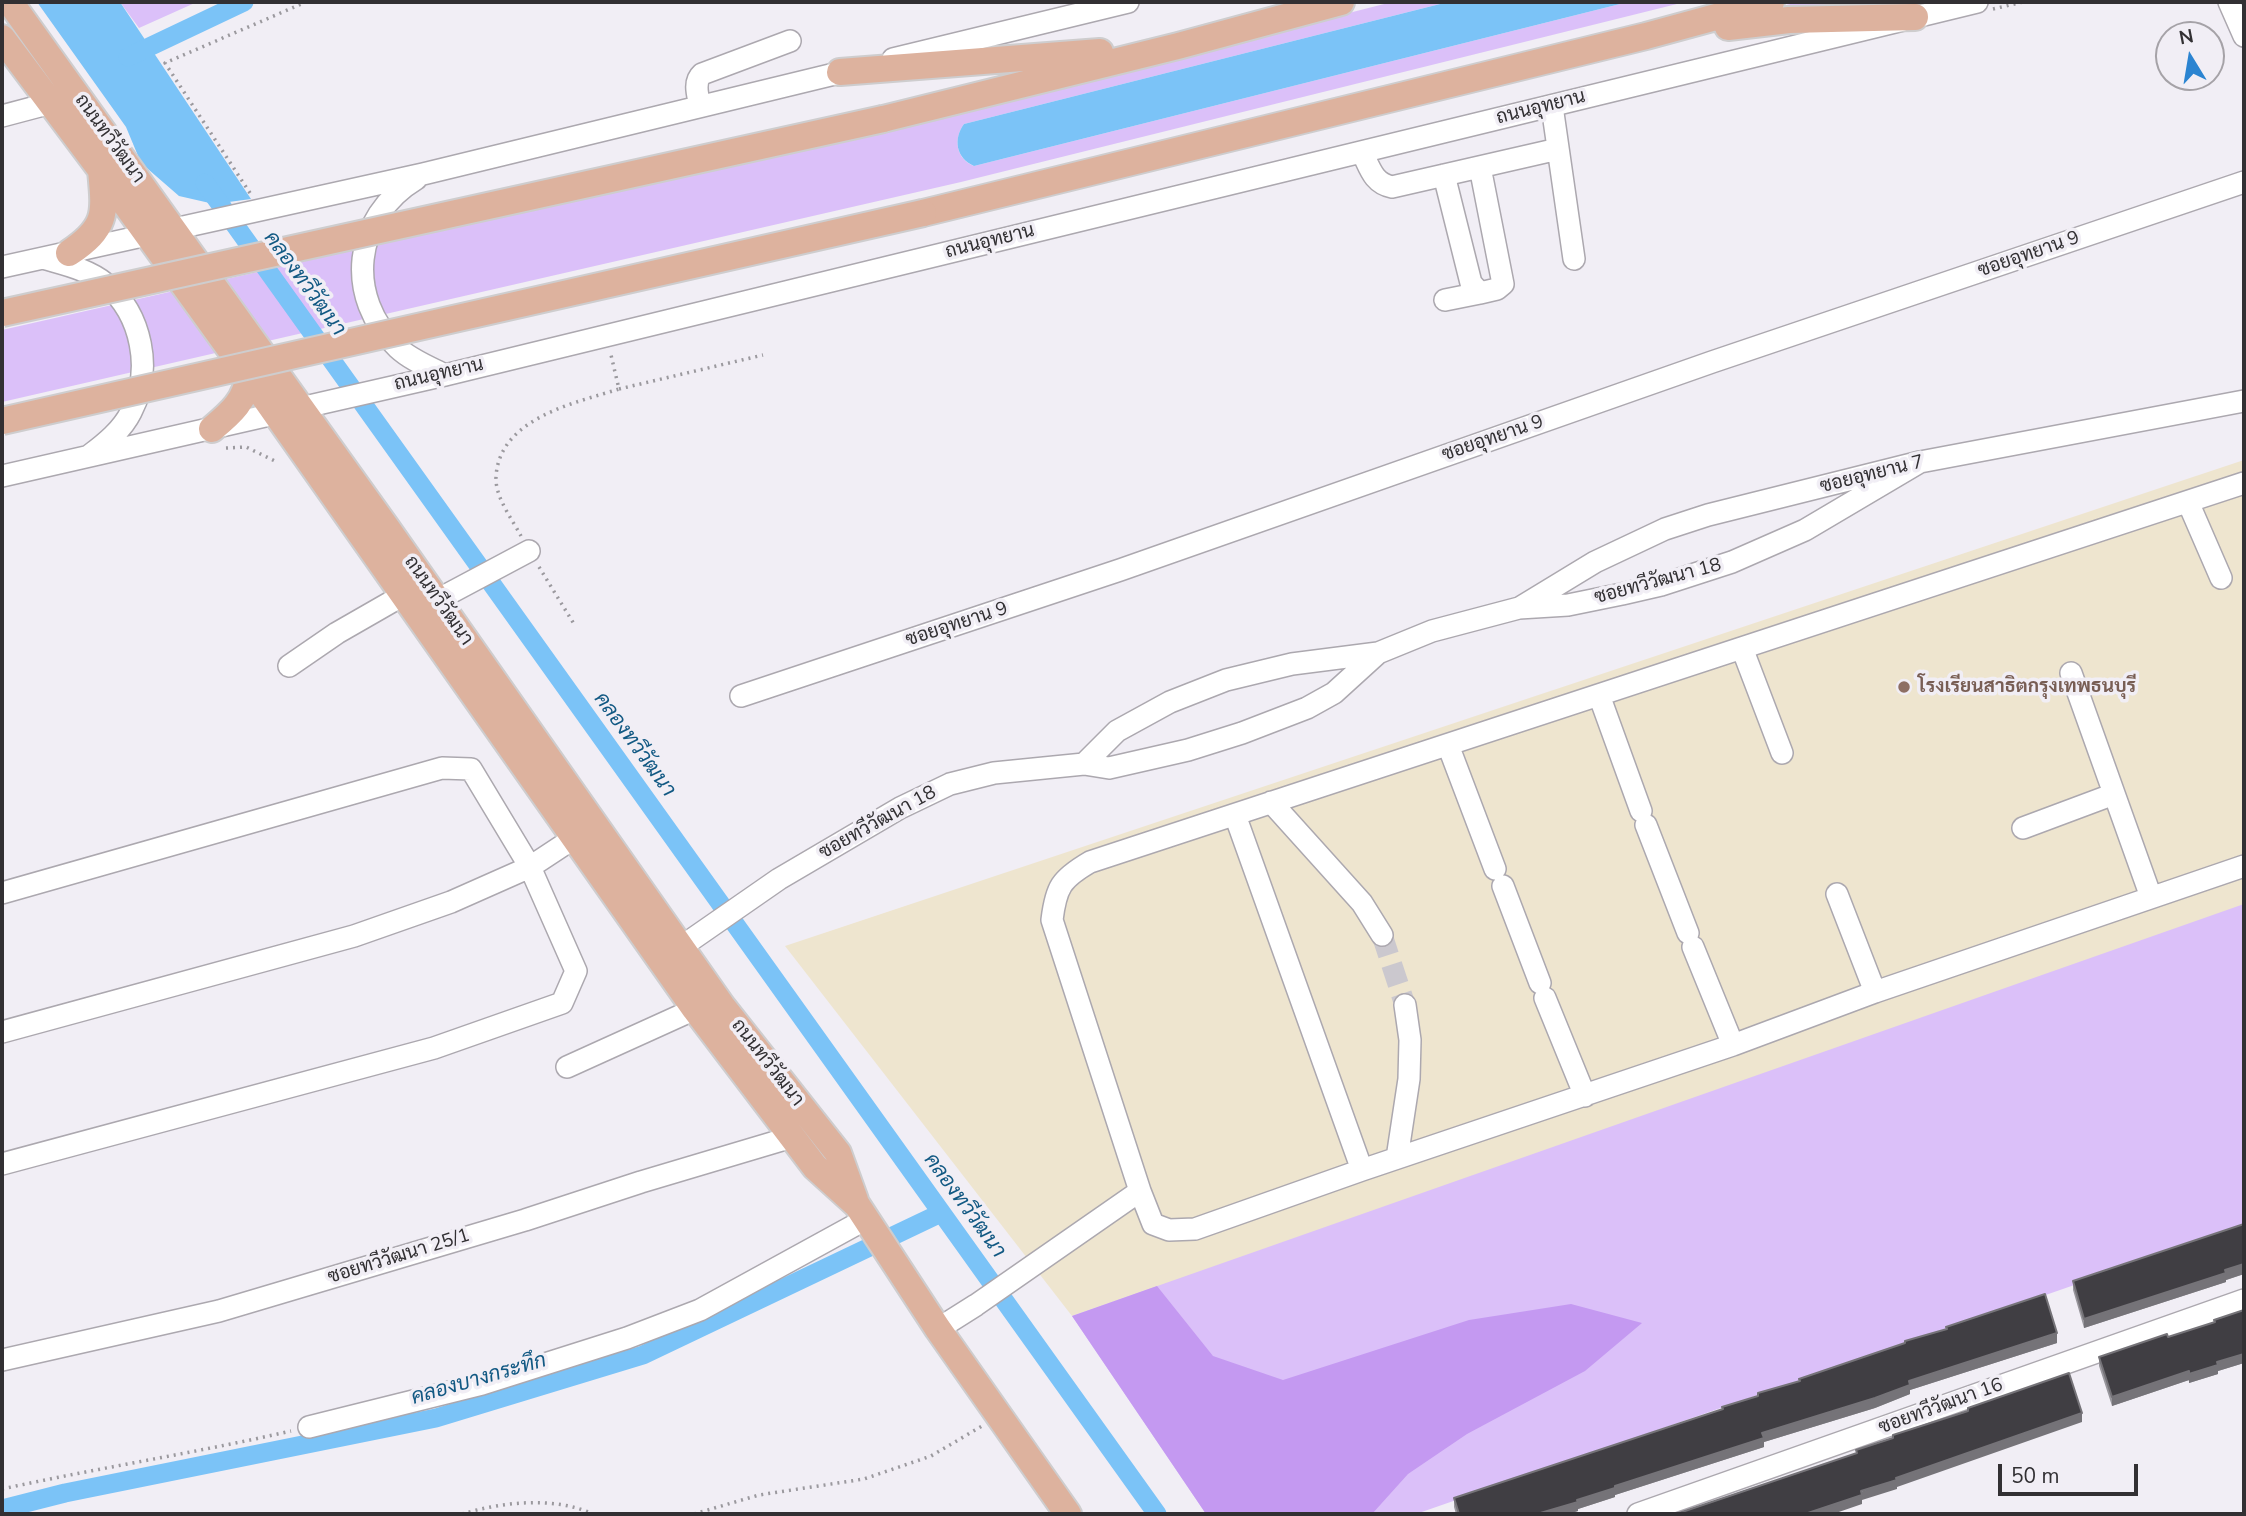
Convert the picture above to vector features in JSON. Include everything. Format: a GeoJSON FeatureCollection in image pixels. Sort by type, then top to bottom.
{"type":"FeatureCollection","features":[{"type":"Feature","properties":{"kind":"main road","name":"ถนนทวีวัฒนา"},"geometry":{"type":"LineString","coordinates":[[10,2],[181,228],[296,408],[405,594],[574,838],[695,1009],[792,1137],[815,1167],[872,1228]]}},
{"type":"Feature","properties":{"kind":"main road"},"geometry":{"type":"LineString","coordinates":[[2,313],[883,118],[1178,46],[1341,2]]}},
{"type":"Feature","properties":{"kind":"main road"},"geometry":{"type":"LineString","coordinates":[[2,422],[923,213],[1646,36],[1772,2]]}},
{"type":"Feature","properties":{"kind":"main road"},"geometry":{"type":"LineString","coordinates":[[1646,36],[1789,20],[1915,17]]}},
{"type":"Feature","properties":{"kind":"main road","name":"ถนนทวีวัฒนา"},"geometry":{"type":"LineString","coordinates":[[2,38],[248,374],[296,408],[445,596],[722,1006],[838,1153],[872,1228],[937,1329],[1068,1514]]}},
{"type":"Feature","properties":{"kind":"main road"},"geometry":{"type":"LineString","coordinates":[[840,72],[1178,46]]}},
{"type":"Feature","properties":{"kind":"main road"},"geometry":{"type":"LineString","coordinates":[[57,256],[90,239],[98,228],[103,214],[101,170]]}},
{"type":"Feature","properties":{"kind":"main road"},"geometry":{"type":"LineString","coordinates":[[217,439],[248,389],[248,374]]}},
{"type":"Feature","properties":{"kind":"street"},"geometry":{"type":"LineString","coordinates":[[2,267],[423,174],[1101,5],[1128,2]]}},
{"type":"Feature","properties":{"kind":"street","name":"ถนนอุทยาน"},"geometry":{"type":"LineString","coordinates":[[2,476],[86,458],[217,439],[296,408],[445,375],[1977,2]]}},
{"type":"Feature","properties":{"kind":"street"},"geometry":{"type":"LineString","coordinates":[[2229,2],[2244,36]]}},
{"type":"Feature","properties":{"kind":"street"},"geometry":{"type":"LineString","coordinates":[[700,106],[696,84],[702,74],[790,41]]}},
{"type":"Feature","properties":{"kind":"street"},"geometry":{"type":"LineString","coordinates":[[2,116],[51,103]]}},
{"type":"Feature","properties":{"kind":"street"},"geometry":{"type":"LineString","coordinates":[[1552,106],[1574,259]]}},
{"type":"Feature","properties":{"kind":"street"},"geometry":{"type":"LineString","coordinates":[[1362,152],[1376,180],[1382,185],[1392,187],[1558,149]]}},
{"type":"Feature","properties":{"kind":"street"},"geometry":{"type":"LineString","coordinates":[[1445,300],[1497,289],[1503,284],[1480,167]]}},
{"type":"Feature","properties":{"kind":"street"},"geometry":{"type":"LineString","coordinates":[[423,174],[400,188],[374,219],[362,257],[364,295],[375,322],[399,349],[445,375]]}},
{"type":"Feature","properties":{"kind":"street"},"geometry":{"type":"LineString","coordinates":[[1444,175],[1471,283],[1480,293]]}},
{"type":"Feature","properties":{"kind":"street","name":"ซอยอุทยาน 9"},"geometry":{"type":"LineString","coordinates":[[741,696],[1120,570],[1712,362],[2244,182]]}},
{"type":"Feature","properties":{"kind":"street"},"geometry":{"type":"LineString","coordinates":[[57,256],[105,283],[121,300],[138,331],[143,359],[139,393],[130,414],[108,442],[86,458]]}},
{"type":"Feature","properties":{"kind":"street","name":"ซอยอุทยาน 7"},"geometry":{"type":"LineString","coordinates":[[1519,608],[1595,562],[1665,530],[1708,515],[1920,462],[2244,401]]}},
{"type":"Feature","properties":{"kind":"street","name":"ซอยทวีวัฒนา 18"},"geometry":{"type":"LineString","coordinates":[[1084,764],[1117,731],[1170,702],[1226,680],[1292,664],[1378,653],[1432,631],[1519,608],[1568,604],[1661,585],[1732,562],[1805,530],[1920,462]]}},
{"type":"Feature","properties":{"kind":"street"},"geometry":{"type":"LineString","coordinates":[[2244,483],[1090,862],[1068,875],[1055,894],[1052,920],[1153,1224],[1169,1230],[1195,1230],[2244,866]]}},
{"type":"Feature","properties":{"kind":"street"},"geometry":{"type":"LineString","coordinates":[[2188,502],[2221,578]]}},
{"type":"Feature","properties":{"kind":"street"},"geometry":{"type":"LineString","coordinates":[[445,596],[522,555]]}},
{"type":"Feature","properties":{"kind":"street"},"geometry":{"type":"LineString","coordinates":[[289,666],[337,633],[405,594]]}},
{"type":"Feature","properties":{"kind":"street"},"geometry":{"type":"LineString","coordinates":[[1742,648],[1782,753]]}},
{"type":"Feature","properties":{"kind":"street","name":"ซอยทวีวัฒนา 18"},"geometry":{"type":"LineString","coordinates":[[681,947],[779,879],[900,808],[950,784],[994,773],[1084,764],[1110,768],[1188,750],[1307,708],[1334,693],[1378,653]]}},
{"type":"Feature","properties":{"kind":"street"},"geometry":{"type":"LineString","coordinates":[[2071,673],[2151,897]]}},
{"type":"Feature","properties":{"kind":"street"},"geometry":{"type":"LineString","coordinates":[[1599,695],[1733,1045]]}},
{"type":"Feature","properties":{"kind":"street"},"geometry":{"type":"LineString","coordinates":[[1448,745],[1585,1096]]}},
{"type":"Feature","properties":{"kind":"street"},"geometry":{"type":"LineString","coordinates":[[2,893],[442,768],[471,769],[530,867],[576,971],[562,1003],[434,1048],[2,1164]]}},
{"type":"Feature","properties":{"kind":"street"},"geometry":{"type":"LineString","coordinates":[[2023,828],[2114,794]]}},
{"type":"Feature","properties":{"kind":"street"},"geometry":{"type":"LineString","coordinates":[[1271,802],[1362,903],[1382,935]]}},
{"type":"Feature","properties":{"kind":"street"},"geometry":{"type":"LineString","coordinates":[[1235,814],[1362,1170]]}},
{"type":"Feature","properties":{"kind":"street"},"geometry":{"type":"LineString","coordinates":[[2,1032],[354,936],[451,902],[530,867],[574,838]]}},
{"type":"Feature","properties":{"kind":"street"},"geometry":{"type":"LineString","coordinates":[[1836,894],[1875,992]]}},
{"type":"Feature","properties":{"kind":"street"},"geometry":{"type":"LineString","coordinates":[[1397,1158],[1409,1079],[1410,1040],[1405,1005]]}},
{"type":"Feature","properties":{"kind":"street"},"geometry":{"type":"LineString","coordinates":[[567,1067],[695,1009]]}},
{"type":"Feature","properties":{"kind":"street","name":"ซอยทวีวัฒนา 25/1"},"geometry":{"type":"LineString","coordinates":[[2,1360],[219,1311],[792,1137]]}},
{"type":"Feature","properties":{"kind":"street"},"geometry":{"type":"LineString","coordinates":[[937,1329],[1140,1191]]}},
{"type":"Feature","properties":{"kind":"street"},"geometry":{"type":"LineString","coordinates":[[309,1427],[482,1384],[627,1338],[700,1310],[872,1228]]}},
{"type":"Feature","properties":{"kind":"street","name":"ซอยทวีวัฒนา 16"},"geometry":{"type":"LineString","coordinates":[[1638,1514],[2244,1300]]}},
{"type":"Feature","properties":{"kind":"path"},"geometry":{"type":"LineString","coordinates":[[249,191],[165,63],[306,2]]}},
{"type":"Feature","properties":{"kind":"path"},"geometry":{"type":"LineString","coordinates":[[606,336],[620,389]]}},
{"type":"Feature","properties":{"kind":"path"},"geometry":{"type":"LineString","coordinates":[[574,624],[522,555],[499,494],[496,477],[502,453],[522,428],[556,409],[620,389],[763,355]]}},
{"type":"Feature","properties":{"kind":"path"},"geometry":{"type":"LineString","coordinates":[[217,439],[246,447],[275,461]]}},
{"type":"Feature","properties":{"kind":"path"},"geometry":{"type":"LineString","coordinates":[[694,1514],[760,1495],[864,1479],[932,1456],[999,1416]]}},
{"type":"Feature","properties":{"kind":"path"},"geometry":{"type":"LineString","coordinates":[[2,1489],[200,1452],[309,1427]]}},
{"type":"Feature","properties":{"kind":"path"},"geometry":{"type":"LineString","coordinates":[[462,1514],[511,1504],[547,1503],[593,1514]]}},
{"type":"Feature","properties":{"kind":"shaded area"},"geometry":{"type":"Polygon","coordinates":[[[120,2],[197,2],[139,28],[120,2]]]}},
{"type":"Feature","properties":{"kind":"shaded area"},"geometry":{"type":"Polygon","coordinates":[[[1392,2],[1448,2],[964,124],[958,136],[960,154],[974,166],[1628,2],[1685,2],[961,182],[2,402],[2,330],[944,116],[1392,2]]]}},
{"type":"Feature","properties":{"kind":"shaded area"},"geometry":{"type":"Polygon","coordinates":[[[1799,2],[1881,2],[1787,14],[1786,5],[1799,2]]]}},
{"type":"Feature","properties":{"kind":"shaded area","name":"โรงเรียนสาธิตกรุงเทพธนบุรี"},"geometry":{"type":"Polygon","coordinates":[[[2244,460],[2244,914],[1072,1316],[785,946],[2244,460]]]}},
{"type":"Feature","properties":{"kind":"shaded area"},"geometry":{"type":"Polygon","coordinates":[[[2244,904],[2244,1226],[1416,1514],[1206,1514],[1072,1316],[2244,904]]]}},
{"type":"Feature","properties":{"kind":"shaded area"},"geometry":{"type":"Polygon","coordinates":[[[1157,1286],[1213,1356],[1283,1380],[1469,1320],[1571,1304],[1642,1323],[1585,1371],[1467,1434],[1408,1474],[1372,1514],[1206,1514],[1072,1316],[1157,1286]]]}},
{"type":"Feature","properties":{"kind":"water"},"geometry":{"type":"Polygon","coordinates":[[[37,2],[120,2],[251,199],[214,204],[179,196],[141,163],[126,127],[37,2]]]}},
{"type":"Feature","properties":{"kind":"water"},"geometry":{"type":"Polygon","coordinates":[[[1448,2],[1628,2],[974,166],[963,158],[958,148],[958,136],[964,124],[1448,2]]]}},
{"type":"Feature","properties":{"kind":"building"},"geometry":{"type":"Polygon","coordinates":[[[2244,1224],[2244,1264],[2225,1270],[2226,1273],[2084,1319],[2073,1281],[2244,1224]]]}},
{"type":"Feature","properties":{"kind":"building"},"geometry":{"type":"Polygon","coordinates":[[[2045,1294],[2057,1333],[1909,1381],[1910,1385],[1875,1398],[1762,1433],[1764,1438],[1615,1486],[1577,1500],[1578,1502],[1537,1514],[1459,1514],[1454,1498],[1723,1409],[1722,1407],[1758,1396],[1758,1393],[1800,1381],[1799,1379],[1905,1341],[2045,1294]]]}},
{"type":"Feature","properties":{"kind":"building"},"geometry":{"type":"Polygon","coordinates":[[[2244,1310],[2244,1354],[2217,1362],[2218,1365],[2189,1374],[2189,1371],[2112,1397],[2099,1357],[2167,1334],[2168,1337],[2215,1322],[2214,1320],[2244,1310]]]}},
{"type":"Feature","properties":{"kind":"building"},"geometry":{"type":"Polygon","coordinates":[[[2069,1373],[2082,1413],[1861,1491],[1862,1495],[1805,1514],[1676,1514],[1857,1453],[1856,1450],[1893,1438],[1893,1435],[1968,1411],[1968,1408],[2069,1373]]]}},
{"type":"Feature","properties":{"kind":"waterway"},"geometry":{"type":"LineString","coordinates":[[128,57],[244,2]]}},
{"type":"Feature","properties":{"kind":"waterway","name":"คลองทวีวัฒนา"},"geometry":{"type":"LineString","coordinates":[[205,183],[1157,1514]]}},
{"type":"Feature","properties":{"kind":"waterway","name":"คลองบางกระทึก"},"geometry":{"type":"LineString","coordinates":[[2,1509],[65,1493],[436,1418],[643,1355],[941,1213]]}},
{"type":"Feature","properties":{"kind":"tunnel"},"geometry":{"type":"LineString","coordinates":[[1382,935],[1405,1005]]}},
{"type":"Feature","properties":{"kind":"place","name":"โรงเรียนสาธิตกรุงเทพธนบุรี"},"geometry":{"type":"Point","coordinates":[1904,687]}}]}
